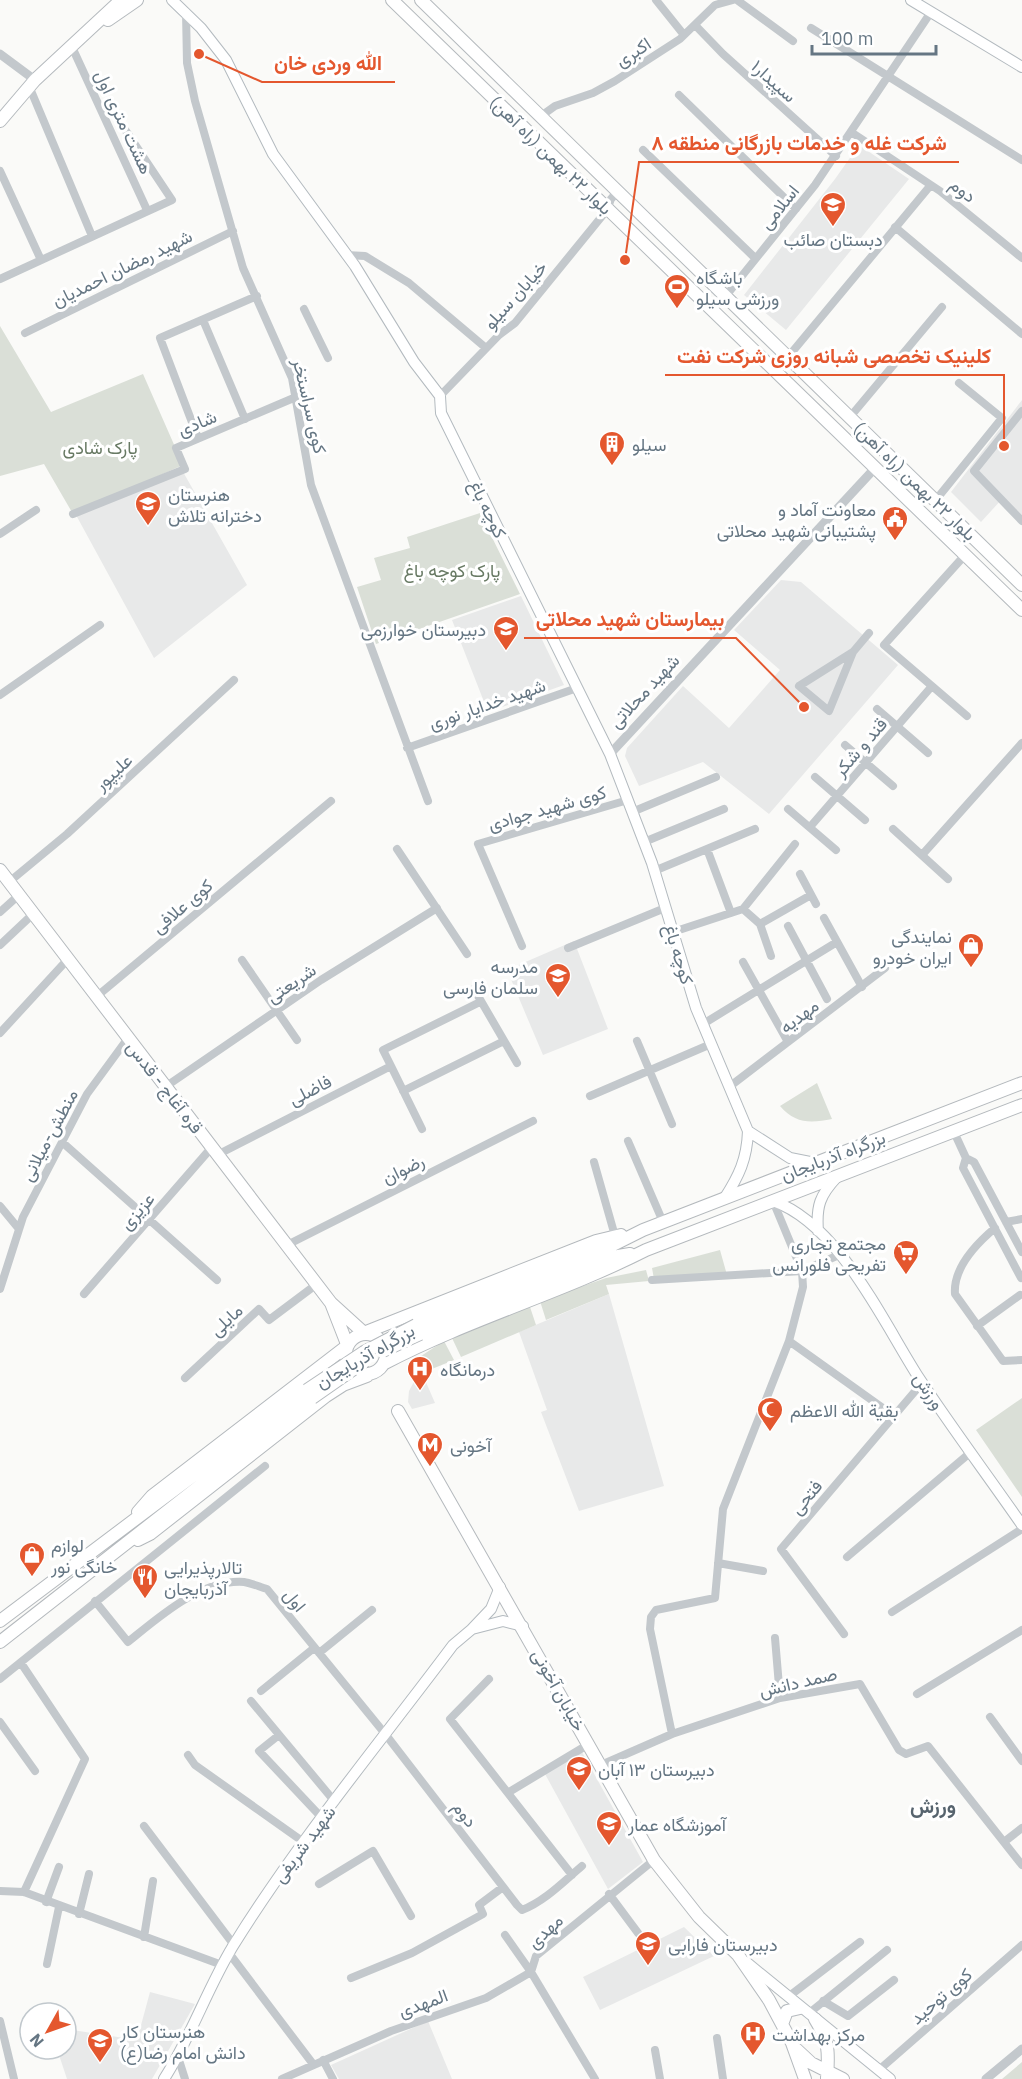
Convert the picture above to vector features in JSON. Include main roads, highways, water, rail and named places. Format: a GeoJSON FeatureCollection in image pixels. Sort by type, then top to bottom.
{"type":"FeatureCollection","features":[{"type":"Feature","properties":{"kind":"main road"},"geometry":{"type":"LineString","coordinates":[[0,121],[32,83],[92,30],[121,0]]}},
{"type":"Feature","properties":{"kind":"main road"},"geometry":{"type":"LineString","coordinates":[[92,30],[137,0]]}},
{"type":"Feature","properties":{"kind":"main road","name":"کوچه باغ"},"geometry":{"type":"LineString","coordinates":[[172,0],[186,12],[226,60],[273,154],[346,255],[414,362],[440,396],[441,413],[610,754],[654,871],[703,1024],[748,1131]]}},
{"type":"Feature","properties":{"kind":"main road","name":"بلوار ۲۲ بهمن (راه آهن)"},"geometry":{"type":"LineString","coordinates":[[392,0],[1022,610]]}},
{"type":"Feature","properties":{"kind":"main road","name":"بلوار ۲۲ بهمن (راه آهن)"},"geometry":{"type":"LineString","coordinates":[[422,0],[1022,585]]}},
{"type":"Feature","properties":{"kind":"main road"},"geometry":{"type":"LineString","coordinates":[[911,0],[1022,67]]}},
{"type":"Feature","properties":{"kind":"main road","name":"قره آغاج - قدس"},"geometry":{"type":"LineString","coordinates":[[0,870],[331,1303]]}},
{"type":"Feature","properties":{"kind":"main road","name":"بزرگراه آذربایجان"},"geometry":{"type":"LineString","coordinates":[[385,1363],[417,1329],[603,1250],[643,1230],[1022,1083]]}},
{"type":"Feature","properties":{"kind":"main road","name":"بزرگراه آذربایجان"},"geometry":{"type":"LineString","coordinates":[[365,1333],[417,1329],[607,1258],[646,1251],[1022,1105]]}},
{"type":"Feature","properties":{"kind":"main road"},"geometry":{"type":"LineString","coordinates":[[748,1131],[790,1158],[815,1163]]}},
{"type":"Feature","properties":{"kind":"main road"},"geometry":{"type":"LineString","coordinates":[[724,1198],[739,1176],[747,1154],[748,1131]]}},
{"type":"Feature","properties":{"kind":"main road"},"geometry":{"type":"LineString","coordinates":[[818,1231],[817,1205],[821,1195],[837,1177]]}},
{"type":"Feature","properties":{"kind":"main road","name":"ورزش"},"geometry":{"type":"LineString","coordinates":[[773,1201],[788,1206],[805,1218],[839,1255],[922,1383],[1022,1527]]}},
{"type":"Feature","properties":{"kind":"main road","name":"بزرگراه آذربایجان"},"geometry":{"type":"LineString","coordinates":[[0,1642],[119,1541],[309,1394],[417,1329],[596,1241],[643,1230]]}},
{"type":"Feature","properties":{"kind":"main road"},"geometry":{"type":"LineString","coordinates":[[331,1303],[365,1333],[377,1337],[387,1355],[385,1363],[377,1373],[367,1376],[357,1372],[346,1355],[347,1345],[331,1303]]}},
{"type":"Feature","properties":{"kind":"main road"},"geometry":{"type":"LineString","coordinates":[[347,1345],[355,1335],[365,1333]]}},
{"type":"Feature","properties":{"kind":"main road","name":"بزرگراه آذربایجان"},"geometry":{"type":"LineString","coordinates":[[0,1621],[119,1541],[153,1496],[347,1345]]}},
{"type":"Feature","properties":{"kind":"main road"},"geometry":{"type":"LineString","coordinates":[[310,1374],[319,1373],[327,1379],[330,1388],[326,1396]]}},
{"type":"Feature","properties":{"kind":"main road","name":"بزرگراه آذربایجان"},"geometry":{"type":"LineString","coordinates":[[119,1541],[150,1534],[326,1396],[343,1385],[367,1376]]}},
{"type":"Feature","properties":{"kind":"main road","name":"خیابان آخونی"},"geometry":{"type":"LineString","coordinates":[[398,1410],[523,1626],[654,1860],[699,1917],[738,1955],[769,2000],[792,2043]]}},
{"type":"Feature","properties":{"kind":"main road","name":"شهید شریفی"},"geometry":{"type":"LineString","coordinates":[[164,2079],[178,2057],[232,1949],[305,1843],[453,1646],[491,1609],[500,1587]]}},
{"type":"Feature","properties":{"kind":"main road"},"geometry":{"type":"LineString","coordinates":[[472,1629],[503,1621],[523,1626]]}},
{"type":"Feature","properties":{"kind":"main road"},"geometry":{"type":"LineString","coordinates":[[738,1955],[890,2079]]}},
{"type":"Feature","properties":{"kind":"main road"},"geometry":{"type":"LineString","coordinates":[[782,2024],[787,2011],[808,2014],[825,2036],[829,2052],[827,2075]]}},
{"type":"Feature","properties":{"kind":"main road"},"geometry":{"type":"LineString","coordinates":[[792,2043],[801,2056],[827,2075],[843,2079]]}},
{"type":"Feature","properties":{"kind":"main road"},"geometry":{"type":"LineString","coordinates":[[792,2043],[805,2079]]}},
{"type":"Feature","properties":{"kind":"place","name":"الله وردی خان"},"geometry":{"type":"Point","coordinates":[199,54]}},
{"type":"Feature","properties":{"kind":"place","name":"دبستان صائب"},"geometry":{"type":"Point","coordinates":[833,228]}},
{"type":"Feature","properties":{"kind":"place","name":"شرکت غله و خدمات بازرگانی منطقه ۸"},"geometry":{"type":"Point","coordinates":[625,260]}},
{"type":"Feature","properties":{"kind":"place","name":"باشگاه ورزشی سیلو"},"geometry":{"type":"Point","coordinates":[677,310]}},
{"type":"Feature","properties":{"kind":"place","name":"کلینیک تخصصی شبانه روزی شرکت نفت"},"geometry":{"type":"Point","coordinates":[1004,446]}},
{"type":"Feature","properties":{"kind":"place","name":"سیلو"},"geometry":{"type":"Point","coordinates":[612,467]}},
{"type":"Feature","properties":{"kind":"place","name":"هنرستان دخترانه تلاش"},"geometry":{"type":"Point","coordinates":[148,527]}},
{"type":"Feature","properties":{"kind":"place","name":"معاونت آماد و پشتیبانی شهید محلاتی"},"geometry":{"type":"Point","coordinates":[895,542]}},
{"type":"Feature","properties":{"kind":"place","name":"دبیرستان خوارزمی"},"geometry":{"type":"Point","coordinates":[506,652]}},
{"type":"Feature","properties":{"kind":"place","name":"بیمارستان شهید محلاتی"},"geometry":{"type":"Point","coordinates":[804,707]}},
{"type":"Feature","properties":{"kind":"place","name":"نمایندگی ایران خودرو"},"geometry":{"type":"Point","coordinates":[971,969]}},
{"type":"Feature","properties":{"kind":"place","name":"مدرسه سلمان فارسی"},"geometry":{"type":"Point","coordinates":[558,999]}},
{"type":"Feature","properties":{"kind":"place","name":"مجتمع تجاری تفریحی فلورانس"},"geometry":{"type":"Point","coordinates":[906,1276]}},
{"type":"Feature","properties":{"kind":"place","name":"درمانگاه"},"geometry":{"type":"Point","coordinates":[420,1392]}},
{"type":"Feature","properties":{"kind":"place","name":"بقیة الله الاعظم"},"geometry":{"type":"Point","coordinates":[770,1433]}},
{"type":"Feature","properties":{"kind":"place","name":"آخونی"},"geometry":{"type":"Point","coordinates":[430,1468]}},
{"type":"Feature","properties":{"kind":"place","name":"لوازم خانگی نور"},"geometry":{"type":"Point","coordinates":[32,1578]}},
{"type":"Feature","properties":{"kind":"place","name":"تالارپذیرایی آذربایجان"},"geometry":{"type":"Point","coordinates":[145,1600]}},
{"type":"Feature","properties":{"kind":"place","name":"دبیرستان ۱۳ آبان"},"geometry":{"type":"Point","coordinates":[579,1792]}},
{"type":"Feature","properties":{"kind":"place","name":"آموزشگاه عمار"},"geometry":{"type":"Point","coordinates":[609,1847]}},
{"type":"Feature","properties":{"kind":"place","name":"دبیرستان فارابی"},"geometry":{"type":"Point","coordinates":[648,1967]}},
{"type":"Feature","properties":{"kind":"place","name":"مرکز بهداشت"},"geometry":{"type":"Point","coordinates":[753,2057]}},
{"type":"Feature","properties":{"kind":"place","name":"هنرستان کار دانش امام رضا(ع)"},"geometry":{"type":"Point","coordinates":[100,2064]}},
{"type":"Feature","properties":{"kind":"district","name":"ورزش"},"geometry":{"type":"Point","coordinates":[933,1805]}},
{"type":"Feature","properties":{"kind":"park label","name":"پارک شادی"},"geometry":{"type":"Point","coordinates":[100,447]}},
{"type":"Feature","properties":{"kind":"park label","name":"پارک کوچه باغ"},"geometry":{"type":"Point","coordinates":[452,570]}}]}
